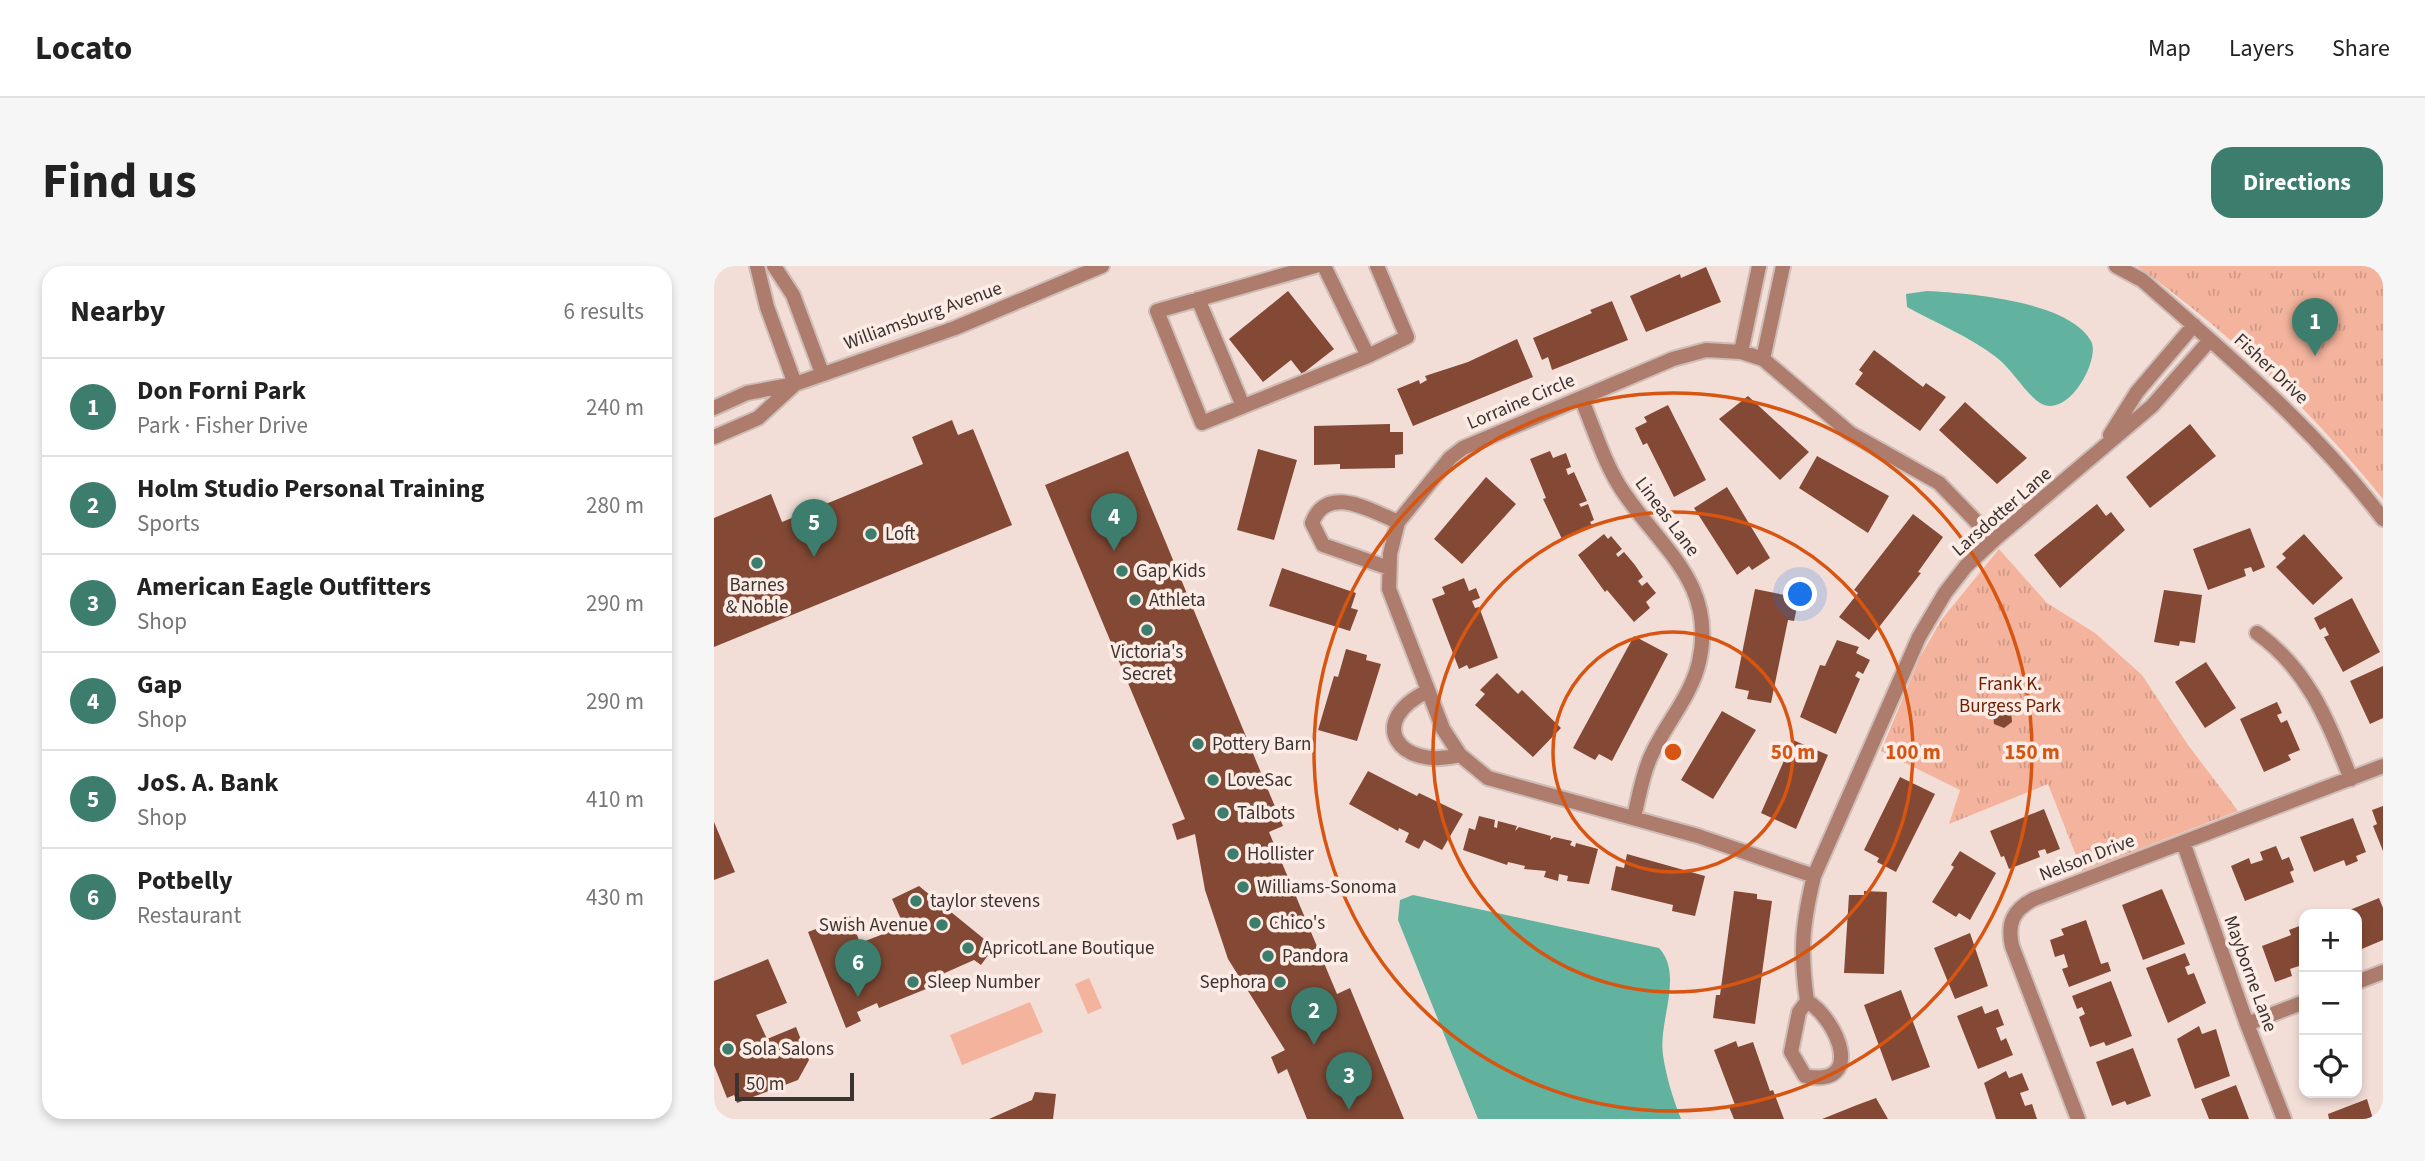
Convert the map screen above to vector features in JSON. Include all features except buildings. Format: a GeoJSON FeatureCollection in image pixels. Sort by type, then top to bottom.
{"type":"FeatureCollection","features":[{"type":"Feature","properties":{"kind":"street"},"geometry":{"type":"LineString","coordinates":[[757,266],[767,307],[795,384]]}},
{"type":"Feature","properties":{"kind":"street"},"geometry":{"type":"LineString","coordinates":[[774,266],[793,295],[822,373]]}},
{"type":"Feature","properties":{"kind":"street","name":"Williamsburg Avenue"},"geometry":{"type":"LineString","coordinates":[[714,408],[747,393],[795,384],[955,328],[1102,266]]}},
{"type":"Feature","properties":{"kind":"street"},"geometry":{"type":"LineString","coordinates":[[1315,266],[1157,311],[1202,423],[1368,356],[1407,337],[1377,266]]}},
{"type":"Feature","properties":{"kind":"street"},"geometry":{"type":"LineString","coordinates":[[1324,266],[1368,356]]}},
{"type":"Feature","properties":{"kind":"street"},"geometry":{"type":"LineString","coordinates":[[1741,352],[1759,266]]}},
{"type":"Feature","properties":{"kind":"street"},"geometry":{"type":"LineString","coordinates":[[1763,359],[1783,266]]}},
{"type":"Feature","properties":{"kind":"street","name":"Fisher Drive"},"geometry":{"type":"LineString","coordinates":[[2116,266],[2142,280],[2322,444],[2383,519]]}},
{"type":"Feature","properties":{"kind":"street"},"geometry":{"type":"LineString","coordinates":[[1198,299],[1243,406]]}},
{"type":"Feature","properties":{"kind":"street","name":"Larsdotter Lane"},"geometry":{"type":"LineString","coordinates":[[2101,449],[2137,393],[2194,325]]}},
{"type":"Feature","properties":{"kind":"street","name":"Larsdotter Lane"},"geometry":{"type":"LineString","coordinates":[[1807,1001],[1821,1010],[1838,1034],[1841,1048],[1838,1068],[1828,1076],[1805,1076],[1791,1052],[1791,1039],[1799,1012],[1807,1001],[1801,942],[1814,876],[1919,637],[1945,593],[1966,566],[1994,540],[2152,406],[2210,340]]}},
{"type":"Feature","properties":{"kind":"street","name":"Lorraine Circle"},"geometry":{"type":"LineString","coordinates":[[1814,876],[1634,817],[1507,785],[1488,778],[1460,755],[1443,729],[1389,589],[1392,538],[1398,522],[1450,458],[1463,448],[1691,352],[1741,352],[1763,359],[1850,433],[1938,483],[1994,540]]}},
{"type":"Feature","properties":{"kind":"street","name":"Williamsburg Avenue"},"geometry":{"type":"LineString","coordinates":[[714,437],[758,418],[795,384]]}},
{"type":"Feature","properties":{"kind":"street","name":"Lineas Lane"},"geometry":{"type":"LineString","coordinates":[[1581,398],[1612,473],[1634,506],[1678,560],[1694,588],[1703,622],[1701,654],[1691,686],[1651,756],[1634,817]]}},
{"type":"Feature","properties":{"kind":"street"},"geometry":{"type":"LineString","coordinates":[[1389,568],[1323,545],[1312,523],[1316,513],[1325,505],[1346,501],[1398,522]]}},
{"type":"Feature","properties":{"kind":"street"},"geometry":{"type":"LineString","coordinates":[[2257,633],[2296,667],[2323,708],[2351,779]]}},
{"type":"Feature","properties":{"kind":"street"},"geometry":{"type":"LineString","coordinates":[[1428,691],[1403,706],[1394,726],[1394,736],[1408,754],[1429,760],[1460,755]]}},
{"type":"Feature","properties":{"kind":"street","name":"Nelson Drive"},"geometry":{"type":"LineString","coordinates":[[2078,1119],[2012,946],[2011,919],[2022,905],[2383,766]]}},
{"type":"Feature","properties":{"kind":"street","name":"Mayborne Lane"},"geometry":{"type":"LineString","coordinates":[[2183,842],[2246,1024],[2284,1119]]}},
{"type":"Feature","properties":{"kind":"street"},"geometry":{"type":"LineString","coordinates":[[2362,980],[2383,972]]}},
{"type":"Feature","properties":{"kind":"street"},"geometry":{"type":"LineString","coordinates":[[2246,1024],[2299,1004]]}},
{"type":"Feature","properties":{"kind":"green space"},"geometry":{"type":"Polygon","coordinates":[[[2137,266],[2383,266],[2383,499],[2328,435],[2268,374],[2204,318],[2137,266]]]}},
{"type":"Feature","properties":{"kind":"green space","name":"Frank K. Burgess Park"},"geometry":{"type":"Polygon","coordinates":[[[1999,549],[2047,603],[2095,633],[2142,675],[2188,745],[2238,811],[2082,871],[2048,784],[1949,824],[1960,790],[1881,751],[1920,657],[1942,619],[1999,549]]]}},
{"type":"Feature","properties":{"kind":"green space"},"geometry":{"type":"Polygon","coordinates":[[[1089,978],[1102,1008],[1088,1014],[1075,984],[1089,978]]]}},
{"type":"Feature","properties":{"kind":"green space"},"geometry":{"type":"Polygon","coordinates":[[[1030,1002],[1043,1032],[962,1065],[950,1035],[1030,1002]]]}},
{"type":"Feature","properties":{"kind":"water"},"geometry":{"type":"Polygon","coordinates":[[[1927,291],[1991,297],[2040,308],[2062,317],[2079,327],[2091,341],[2093,350],[2087,373],[2071,396],[2061,403],[2051,406],[2040,403],[1996,357],[1907,307],[1906,294],[1927,291]]]}},
{"type":"Feature","properties":{"kind":"water"},"geometry":{"type":"Polygon","coordinates":[[[1413,895],[1659,948],[1666,959],[1670,985],[1662,1042],[1663,1055],[1681,1119],[1478,1119],[1398,920],[1400,900],[1413,895]]]}},
{"type":"Feature","properties":{"kind":"place","name":"Don Forni Park"},"geometry":{"type":"Point","coordinates":[2315,356]}},
{"type":"Feature","properties":{"kind":"place","name":"Loft"},"geometry":{"type":"Point","coordinates":[871,534]}},
{"type":"Feature","properties":{"kind":"place","name":"Gap"},"geometry":{"type":"Point","coordinates":[1114,551]}},
{"type":"Feature","properties":{"kind":"place","name":"JoS. A. Bank"},"geometry":{"type":"Point","coordinates":[814,557]}},
{"type":"Feature","properties":{"kind":"place","name":"Barnes & Noble"},"geometry":{"type":"Point","coordinates":[757,563]}},
{"type":"Feature","properties":{"kind":"place","name":"Gap Kids"},"geometry":{"type":"Point","coordinates":[1122,571]}},
{"type":"Feature","properties":{"kind":"place","name":"Athleta"},"geometry":{"type":"Point","coordinates":[1135,600]}},
{"type":"Feature","properties":{"kind":"place","name":"Victoria's Secret"},"geometry":{"type":"Point","coordinates":[1147,630]}},
{"type":"Feature","properties":{"kind":"place","name":"Pottery Barn"},"geometry":{"type":"Point","coordinates":[1198,744]}},
{"type":"Feature","properties":{"kind":"place","name":"LoveSac"},"geometry":{"type":"Point","coordinates":[1213,780]}},
{"type":"Feature","properties":{"kind":"place","name":"Talbots"},"geometry":{"type":"Point","coordinates":[1223,813]}},
{"type":"Feature","properties":{"kind":"place","name":"Hollister"},"geometry":{"type":"Point","coordinates":[1233,854]}},
{"type":"Feature","properties":{"kind":"place","name":"Williams-Sonoma"},"geometry":{"type":"Point","coordinates":[1243,887]}},
{"type":"Feature","properties":{"kind":"place","name":"taylor stevens"},"geometry":{"type":"Point","coordinates":[916,901]}},
{"type":"Feature","properties":{"kind":"place","name":"Chico's"},"geometry":{"type":"Point","coordinates":[1255,923]}},
{"type":"Feature","properties":{"kind":"place","name":"Swish Avenue"},"geometry":{"type":"Point","coordinates":[942,925]}},
{"type":"Feature","properties":{"kind":"place","name":"ApricotLane Boutique"},"geometry":{"type":"Point","coordinates":[968,948]}},
{"type":"Feature","properties":{"kind":"place","name":"Pandora"},"geometry":{"type":"Point","coordinates":[1268,956]}},
{"type":"Feature","properties":{"kind":"place","name":"Sleep Number"},"geometry":{"type":"Point","coordinates":[913,982]}},
{"type":"Feature","properties":{"kind":"place","name":"Sephora"},"geometry":{"type":"Point","coordinates":[1280,982]}},
{"type":"Feature","properties":{"kind":"place","name":"Potbelly"},"geometry":{"type":"Point","coordinates":[858,997]}},
{"type":"Feature","properties":{"kind":"place","name":"Holm Studio Personal Training"},"geometry":{"type":"Point","coordinates":[1314,1045]}},
{"type":"Feature","properties":{"kind":"place","name":"Sola Salons"},"geometry":{"type":"Point","coordinates":[728,1049]}},
{"type":"Feature","properties":{"kind":"place","name":"American Eagle Outfitters"},"geometry":{"type":"Point","coordinates":[1349,1110]}}]}
